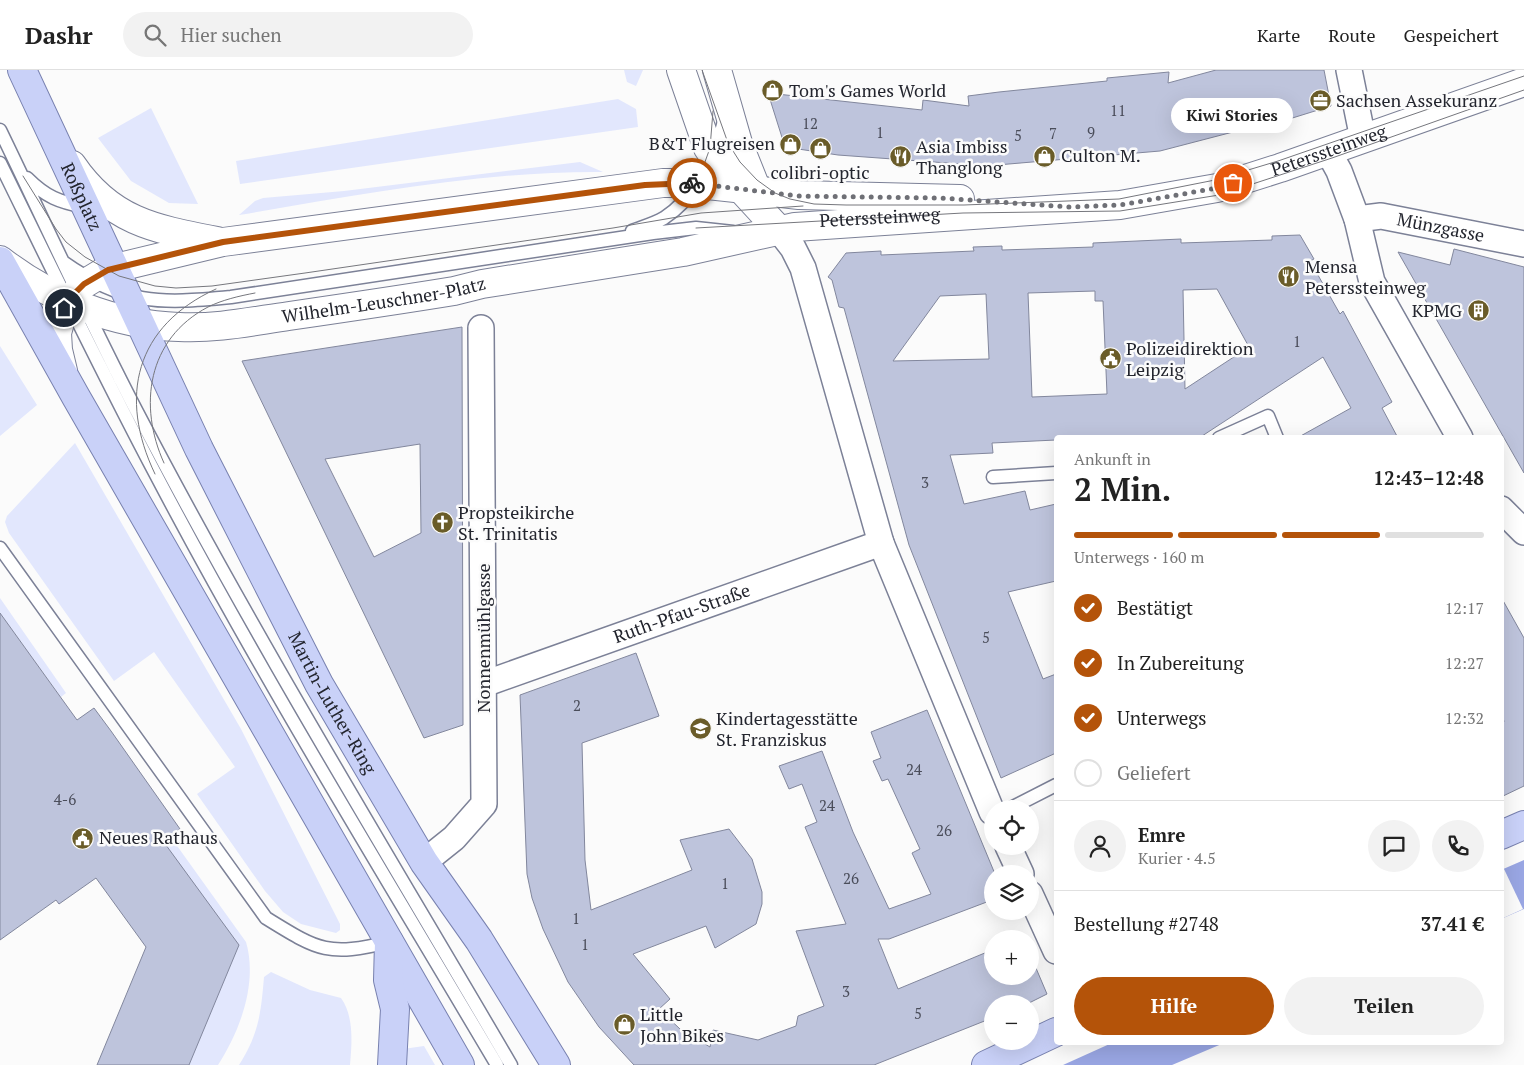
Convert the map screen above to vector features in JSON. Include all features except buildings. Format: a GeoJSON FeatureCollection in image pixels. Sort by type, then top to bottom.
{"type":"FeatureCollection","features":[{"type":"Feature","properties":{"kind":"main road","name":"Roßplatz"},"geometry":{"type":"LineString","coordinates":[[22,70],[58,143],[141,323]]}},
{"type":"Feature","properties":{"kind":"main road"},"geometry":{"type":"LineString","coordinates":[[681,70],[700,131],[713,156],[749,190],[770,229]]}},
{"type":"Feature","properties":{"kind":"main road"},"geometry":{"type":"LineString","coordinates":[[717,70],[744,161],[749,190]]}},
{"type":"Feature","properties":{"kind":"main road","name":"Peterssteinweg"},"geometry":{"type":"LineString","coordinates":[[770,229],[831,223],[1120,205],[1217,188],[1524,82]]}},
{"type":"Feature","properties":{"kind":"main road"},"geometry":{"type":"LineString","coordinates":[[58,143],[93,192],[123,214],[145,224],[223,242]]}},
{"type":"Feature","properties":{"kind":"main road"},"geometry":{"type":"LineString","coordinates":[[76,397],[62,367],[57,342],[59,325],[79,294],[116,269],[223,242],[636,186],[663,183],[697,184],[749,190]]}},
{"type":"Feature","properties":{"kind":"main road","name":"Peterssteinweg"},"geometry":{"type":"LineString","coordinates":[[749,190],[798,196],[940,198],[1070,207]]}},
{"type":"Feature","properties":{"kind":"main road","name":"Wilhelm-Leuschner-Platz"},"geometry":{"type":"LineString","coordinates":[[0,261],[31,283],[79,294],[141,323],[180,327],[242,322],[454,292],[482,284],[683,252],[770,229]]}},
{"type":"Feature","properties":{"kind":"main road"},"geometry":{"type":"LineString","coordinates":[[0,261],[76,397],[460,1065]]}},
{"type":"Feature","properties":{"kind":"main road","name":"Martin-Luther-Ring"},"geometry":{"type":"LineString","coordinates":[[141,323],[199,449],[319,684],[424,862],[479,940],[556,1065]]}},
{"type":"Feature","properties":{"kind":"main road"},"geometry":{"type":"LineString","coordinates":[[1504,834],[1524,825]]}},
{"type":"Feature","properties":{"kind":"main road"},"geometry":{"type":"LineString","coordinates":[[389,942],[388,980],[395,1009],[392,1065]]}},
{"type":"Feature","properties":{"kind":"main road"},"geometry":{"type":"LineString","coordinates":[[986,1065],[1054,1033]]}},
{"type":"Feature","properties":{"kind":"street"},"geometry":{"type":"LineString","coordinates":[[1349,70],[1363,139]]}},
{"type":"Feature","properties":{"kind":"street"},"geometry":{"type":"LineString","coordinates":[[1328,151],[1339,171],[1357,219],[1372,282],[1458,435]]}},
{"type":"Feature","properties":{"kind":"street","name":"Münzgasse"},"geometry":{"type":"LineString","coordinates":[[1357,219],[1381,216],[1524,244]]}},
{"type":"Feature","properties":{"kind":"street"},"geometry":{"type":"LineString","coordinates":[[770,229],[793,248],[803,268],[881,543],[987,800]]}},
{"type":"Feature","properties":{"kind":"street","name":"Nonnenmühlgasse"},"geometry":{"type":"LineString","coordinates":[[424,862],[454,838],[484,804],[481,328]]}},
{"type":"Feature","properties":{"kind":"street"},"geometry":{"type":"LineString","coordinates":[[1504,512],[1524,532]]}},
{"type":"Feature","properties":{"kind":"street","name":"Ruth-Pfau-Straße"},"geometry":{"type":"LineString","coordinates":[[484,684],[881,543]]}},
{"type":"Feature","properties":{"kind":"street"},"geometry":{"type":"LineString","coordinates":[[1039,914],[1054,947]]}},
{"type":"Feature","properties":{"kind":"lane"},"geometry":{"type":"LineString","coordinates":[[591,243],[617,237],[661,220],[681,204],[697,184],[713,156],[728,109]]}},
{"type":"Feature","properties":{"kind":"lane"},"geometry":{"type":"LineString","coordinates":[[0,130],[62,261],[140,418],[256,630],[511,1065]]}},
{"type":"Feature","properties":{"kind":"lane"},"geometry":{"type":"LineString","coordinates":[[0,162],[32,225],[62,261]]}},
{"type":"Feature","properties":{"kind":"lane"},"geometry":{"type":"LineString","coordinates":[[0,162],[79,294],[155,474],[245,637],[496,1065]]}},
{"type":"Feature","properties":{"kind":"lane"},"geometry":{"type":"LineString","coordinates":[[20,171],[41,191],[60,202],[123,214]]}},
{"type":"Feature","properties":{"kind":"lane"},"geometry":{"type":"LineString","coordinates":[[79,294],[129,296],[174,302],[231,297],[696,228],[770,229]]}},
{"type":"Feature","properties":{"kind":"lane"},"geometry":{"type":"LineString","coordinates":[[1226,435],[1268,416],[1275,435]]}},
{"type":"Feature","properties":{"kind":"lane"},"geometry":{"type":"LineString","coordinates":[[992,477],[1054,473]]}},
{"type":"Feature","properties":{"kind":"lane"},"geometry":{"type":"LineString","coordinates":[[0,548],[266,918],[308,944],[325,949],[361,949],[389,942]]}},
{"type":"Feature","properties":{"kind":"lane"},"geometry":{"type":"LineString","coordinates":[[1027,800],[1054,786]]}},
{"type":"Feature","properties":{"kind":"shaded area"},"geometry":{"type":"Polygon","coordinates":[[[624,70],[643,70],[636,86],[627,82],[624,70]]]}},
{"type":"Feature","properties":{"kind":"shaded area"},"geometry":{"type":"Polygon","coordinates":[[[618,99],[636,109],[638,127],[240,184],[236,161],[618,99]]]}},
{"type":"Feature","properties":{"kind":"shaded area"},"geometry":{"type":"Polygon","coordinates":[[[151,108],[198,204],[169,203],[131,181],[98,138],[151,108]]]}},
{"type":"Feature","properties":{"kind":"shaded area"},"geometry":{"type":"Polygon","coordinates":[[[580,162],[603,172],[512,175],[466,180],[375,192],[239,215],[255,201],[263,198],[344,191],[580,162]]]}},
{"type":"Feature","properties":{"kind":"shaded area"},"geometry":{"type":"Polygon","coordinates":[[[0,346],[37,405],[0,436],[0,346]]]}},
{"type":"Feature","properties":{"kind":"shaded area"},"geometry":{"type":"Polygon","coordinates":[[[75,443],[241,729],[340,924],[340,930],[336,933],[301,924],[283,912],[265,891],[197,794],[235,767],[154,652],[114,681],[9,533],[5,522],[7,516],[75,443]]]}},
{"type":"Feature","properties":{"kind":"shaded area"},"geometry":{"type":"Polygon","coordinates":[[[0,598],[66,693],[61,697],[0,613],[0,598]]]}},
{"type":"Feature","properties":{"kind":"shaded area"},"geometry":{"type":"Polygon","coordinates":[[[170,836],[246,942],[250,974],[245,1006],[240,1022],[218,1065],[189,1065],[163,841],[170,836]]]}},
{"type":"Feature","properties":{"kind":"shaded area"},"geometry":{"type":"Polygon","coordinates":[[[271,972],[310,990],[341,998],[350,1021],[350,1065],[239,1065],[251,1043],[258,1023],[264,977],[271,972]]]}},
{"type":"Feature","properties":{"kind":"shaded area"},"geometry":{"type":"Polygon","coordinates":[[[424,1046],[435,1065],[401,1065],[403,1049],[424,1046]]]}},
{"type":"Feature","properties":{"kind":"water"},"geometry":{"type":"Polygon","coordinates":[[[1524,860],[1524,909],[1504,918],[1504,869],[1524,860]]]}},
{"type":"Feature","properties":{"kind":"water"},"geometry":{"type":"Polygon","coordinates":[[[1107,1045],[1219,1045],[1172,1065],[1063,1065],[1107,1045]]]}},
{"type":"Feature","properties":{"kind":"pier"},"geometry":{"type":"Polygon","coordinates":[[[1504,869],[1523,909],[1504,918],[1504,869]]]}},
{"type":"Feature","properties":{"kind":"tram line"},"geometry":{"type":"LineString","coordinates":[[702,70],[728,143],[740,162],[757,180],[775,193],[790,199],[814,204],[846,205],[964,205],[1119,199],[1215,180],[1278,161],[1524,76]]}},
{"type":"Feature","properties":{"kind":"tram line"},"geometry":{"type":"LineString","coordinates":[[696,228],[963,213],[1120,211],[1219,195],[1332,158],[1524,90]]}},
{"type":"Feature","properties":{"kind":"tram line"},"geometry":{"type":"LineString","coordinates":[[697,184],[710,148],[713,111]]}},
{"type":"Feature","properties":{"kind":"tram line"},"geometry":{"type":"LineString","coordinates":[[23,176],[56,229],[66,242],[85,257],[119,276],[155,286],[176,288],[212,286],[305,273],[613,228],[701,213],[803,206]]}},
{"type":"Feature","properties":{"kind":"tram line"},"geometry":{"type":"LineString","coordinates":[[155,474],[144,445],[138,418],[137,391],[141,366],[151,343],[167,323],[189,304],[216,289]]}},
{"type":"Feature","properties":{"kind":"tram line"},"geometry":{"type":"LineString","coordinates":[[164,463],[151,419],[150,397],[153,376],[160,355],[172,337],[188,321],[208,307],[231,298],[255,293]]}},
{"type":"Feature","properties":{"kind":"way so far"},"geometry":{"type":"LineString","coordinates":[[692,183],[798,196],[940,198],[1070,207],[1120,205],[1217,188],[1233,183]]}},
{"type":"Feature","properties":{"kind":"place","name":"Tom's Games World"},"geometry":{"type":"Point","coordinates":[773,91]}},
{"type":"Feature","properties":{"kind":"place","name":"Sachsen Assekuranz"},"geometry":{"type":"Point","coordinates":[1320,101]}},
{"type":"Feature","properties":{"kind":"place","name":"B&T Flugreisen"},"geometry":{"type":"Point","coordinates":[791,144]}},
{"type":"Feature","properties":{"kind":"place","name":"colibri-optic"},"geometry":{"type":"Point","coordinates":[820,148]}},
{"type":"Feature","properties":{"kind":"place","name":"Culton M."},"geometry":{"type":"Point","coordinates":[1045,156]}},
{"type":"Feature","properties":{"kind":"place","name":"Asia Imbiss Thanglong"},"geometry":{"type":"Point","coordinates":[900,157]}},
{"type":"Feature","properties":{"kind":"place","name":"Kiwi Stories"},"geometry":{"type":"Point","coordinates":[1233,183]}},
{"type":"Feature","properties":{"kind":"place","name":"Mensa Peterssteinweg"},"geometry":{"type":"Point","coordinates":[1289,277]}},
{"type":"Feature","properties":{"kind":"place","name":"KPMG"},"geometry":{"type":"Point","coordinates":[1478,311]}},
{"type":"Feature","properties":{"kind":"place","name":"Polizeidirektion Leipzig"},"geometry":{"type":"Point","coordinates":[1110,359]}},
{"type":"Feature","properties":{"kind":"place","name":"Propsteikirche St. Trinitatis"},"geometry":{"type":"Point","coordinates":[442,523]}},
{"type":"Feature","properties":{"kind":"place","name":"Kindertagesstätte St. Franziskus"},"geometry":{"type":"Point","coordinates":[700,729]}},
{"type":"Feature","properties":{"kind":"place","name":"Neues Rathaus"},"geometry":{"type":"Point","coordinates":[83,838]}},
{"type":"Feature","properties":{"kind":"place","name":"Little John Bikes"},"geometry":{"type":"Point","coordinates":[624,1025]}},
{"type":"Feature","properties":{"kind":"route"},"geometry":{"type":"LineString","coordinates":[[64,308],[68,300],[84,284],[108,270],[223,242],[645,185],[692,183]]}}]}
